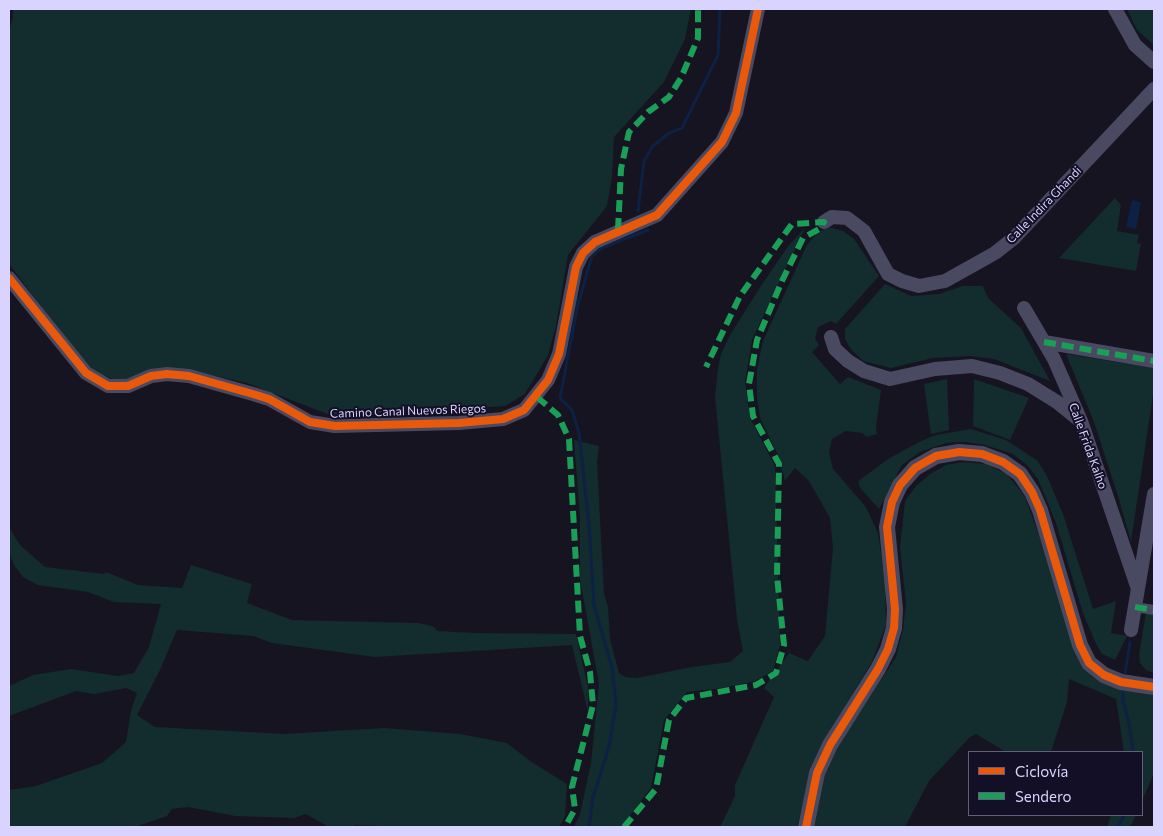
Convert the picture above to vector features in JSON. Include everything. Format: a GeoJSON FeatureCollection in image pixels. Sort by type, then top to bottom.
{"type":"FeatureCollection","features":[{"type":"Feature","properties":{"kind":"street","name":"Camino Canal Nuevos Riegos"},"geometry":{"type":"LineString","coordinates":[[9,278],[86,373],[108,386],[128,386],[151,376],[167,374],[188,376],[236,388],[269,399],[310,422],[329,426],[459,423],[503,418],[524,410],[548,380],[560,354],[576,267],[583,253],[602,238],[657,215],[726,135],[736,113],[758,9]]}},
{"type":"Feature","properties":{"kind":"street"},"geometry":{"type":"LineString","coordinates":[[1115,9],[1135,45],[1154,62]]}},
{"type":"Feature","properties":{"kind":"street","name":"Calle Indira Ghandi"},"geometry":{"type":"LineString","coordinates":[[824,222],[832,217],[847,218],[864,231],[888,274],[902,281],[919,286],[945,282],[995,253],[1014,238],[1154,89]]}},
{"type":"Feature","properties":{"kind":"street","name":"Calle Frida Kalho"},"geometry":{"type":"LineString","coordinates":[[1024,308],[1044,342],[1081,421],[1138,589]]}},
{"type":"Feature","properties":{"kind":"street"},"geometry":{"type":"LineString","coordinates":[[831,337],[835,348],[848,361],[864,371],[890,379],[934,369],[972,366],[1000,373],[1028,384],[1057,402],[1081,421]]}},
{"type":"Feature","properties":{"kind":"street"},"geometry":{"type":"LineString","coordinates":[[1044,342],[1154,361]]}},
{"type":"Feature","properties":{"kind":"street"},"geometry":{"type":"LineString","coordinates":[[806,827],[817,773],[830,745],[878,670],[892,635],[895,609],[888,527],[892,502],[900,485],[915,468],[936,456],[959,452],[982,454],[1003,462],[1020,474],[1032,492],[1040,510],[1080,645],[1089,663],[1104,675],[1121,682],[1154,687]]}},
{"type":"Feature","properties":{"kind":"street"},"geometry":{"type":"LineString","coordinates":[[1132,630],[1154,494]]}},
{"type":"Feature","properties":{"kind":"street"},"geometry":{"type":"LineString","coordinates":[[1135,607],[1154,610]]}},
{"type":"Feature","properties":{"kind":"green space"},"geometry":{"type":"Polygon","coordinates":[[[13,9],[691,9],[685,39],[664,82],[614,137],[612,178],[607,206],[568,255],[556,326],[548,355],[525,394],[505,406],[361,416],[330,415],[247,383],[164,367],[121,382],[96,373],[71,346],[9,264],[9,30],[13,18],[13,9]]]}},
{"type":"Feature","properties":{"kind":"green space"},"geometry":{"type":"Polygon","coordinates":[[[1127,9],[1154,9],[1154,45],[1137,30],[1127,9]]]}},
{"type":"Feature","properties":{"kind":"green space"},"geometry":{"type":"Polygon","coordinates":[[[1115,198],[1121,205],[1117,231],[1139,235],[1137,243],[1141,244],[1136,271],[1059,258],[1115,198]]]}},
{"type":"Feature","properties":{"kind":"green space"},"geometry":{"type":"Polygon","coordinates":[[[828,227],[843,231],[854,239],[879,276],[836,324],[831,321],[818,327],[815,338],[819,345],[812,352],[840,384],[848,377],[881,390],[876,427],[877,434],[867,437],[862,433],[846,431],[832,439],[829,453],[833,469],[866,507],[878,533],[885,581],[886,625],[872,662],[831,729],[811,772],[797,827],[720,827],[735,796],[735,785],[774,697],[764,688],[789,653],[808,661],[825,636],[833,548],[830,518],[809,481],[795,468],[785,481],[778,455],[760,418],[757,396],[757,368],[763,341],[807,245],[817,233],[828,227]]]}},
{"type":"Feature","properties":{"kind":"green space"},"geometry":{"type":"Polygon","coordinates":[[[805,228],[752,340],[745,382],[750,418],[775,466],[780,645],[773,671],[755,681],[723,688],[687,692],[664,720],[651,788],[621,827],[574,827],[580,814],[591,763],[599,684],[580,579],[580,517],[574,440],[599,446],[597,462],[604,594],[608,607],[610,639],[619,673],[625,677],[637,678],[692,667],[730,662],[743,651],[737,619],[715,397],[718,368],[721,354],[730,335],[788,246],[805,228]]]}},
{"type":"Feature","properties":{"kind":"green space"},"geometry":{"type":"Polygon","coordinates":[[[885,284],[911,296],[939,294],[963,286],[983,286],[988,298],[1021,328],[1050,381],[994,359],[970,356],[933,358],[891,368],[863,361],[850,348],[845,339],[845,329],[885,284]]]}},
{"type":"Feature","properties":{"kind":"green space"},"geometry":{"type":"Polygon","coordinates":[[[1066,354],[1154,368],[1154,388],[1131,542],[1094,422],[1066,354]]]}},
{"type":"Feature","properties":{"kind":"green space"},"geometry":{"type":"Polygon","coordinates":[[[947,379],[949,430],[931,434],[924,384],[947,379]]]}},
{"type":"Feature","properties":{"kind":"green space"},"geometry":{"type":"Polygon","coordinates":[[[974,379],[1029,398],[1010,440],[973,426],[974,379]]]}},
{"type":"Feature","properties":{"kind":"green space"},"geometry":{"type":"Polygon","coordinates":[[[971,429],[1006,440],[1038,461],[1047,476],[1063,514],[1093,609],[1116,601],[1111,633],[1127,636],[1115,660],[1102,654],[1096,644],[1083,613],[1056,523],[1038,479],[1028,466],[1013,454],[985,445],[965,442],[946,443],[920,452],[902,465],[879,509],[861,489],[858,482],[861,479],[888,459],[919,442],[936,435],[971,429]]]}},
{"type":"Feature","properties":{"kind":"green space"},"geometry":{"type":"Polygon","coordinates":[[[963,462],[986,464],[1007,474],[1025,497],[1088,669],[1154,694],[1154,773],[1143,799],[1143,751],[1124,751],[1116,699],[1069,679],[1067,702],[1051,751],[1004,751],[976,734],[970,737],[929,781],[905,827],[813,827],[825,771],[833,754],[896,657],[903,629],[906,603],[900,548],[905,501],[916,486],[930,474],[946,465],[963,462]]]}},
{"type":"Feature","properties":{"kind":"green space"},"geometry":{"type":"Polygon","coordinates":[[[9,527],[20,545],[45,567],[104,574],[106,572],[138,585],[182,588],[191,565],[252,584],[247,603],[292,620],[419,623],[432,626],[438,631],[474,633],[576,634],[588,687],[588,712],[572,645],[375,657],[272,643],[253,636],[177,630],[160,670],[137,715],[155,727],[285,734],[384,728],[460,734],[507,743],[530,761],[567,784],[565,816],[559,827],[402,827],[354,825],[353,827],[329,827],[306,814],[294,818],[235,816],[188,807],[172,809],[167,816],[135,827],[9,827],[9,790],[36,786],[102,763],[126,742],[131,711],[137,693],[126,688],[94,694],[76,691],[9,716],[9,686],[33,675],[71,669],[118,676],[134,673],[149,647],[161,604],[114,602],[88,592],[38,585],[23,577],[14,565],[9,552],[9,527]]]}},
{"type":"Feature","properties":{"kind":"green space"},"geometry":{"type":"Polygon","coordinates":[[[1146,612],[1154,613],[1154,673],[1146,670],[1140,663],[1139,655],[1146,612]]]}},
{"type":"Feature","properties":{"kind":"green space"},"geometry":{"type":"Polygon","coordinates":[[[1111,816],[1136,816],[1130,827],[1107,827],[1111,816]]]}},
{"type":"Feature","properties":{"kind":"water"},"geometry":{"type":"Polygon","coordinates":[[[1132,200],[1141,202],[1136,229],[1126,227],[1132,200]]]}},
{"type":"Feature","properties":{"kind":"waterway"},"geometry":{"type":"LineString","coordinates":[[638,211],[644,161],[652,147],[669,133],[682,128],[718,55],[720,9]]}},
{"type":"Feature","properties":{"kind":"waterway"},"geometry":{"type":"LineString","coordinates":[[589,827],[593,797],[609,747],[616,704],[612,668],[594,605],[589,525],[579,433],[572,410],[560,398],[578,304],[592,256],[602,248],[648,230]]}},
{"type":"Feature","properties":{"kind":"waterway"},"geometry":{"type":"LineString","coordinates":[[1125,673],[1130,642]]}},
{"type":"Feature","properties":{"kind":"waterway"},"geometry":{"type":"LineString","coordinates":[[1123,689],[1123,701],[1129,723],[1133,751]]}},
{"type":"Feature","properties":{"kind":"waterway"},"geometry":{"type":"LineString","coordinates":[[1118,827],[1124,816]]}},
{"type":"Feature","properties":{"kind":"marked path"},"geometry":{"type":"LineString","coordinates":[[618,230],[621,169],[629,132],[648,112],[669,97],[681,78],[698,38],[698,9]]}},
{"type":"Feature","properties":{"kind":"marked path"},"geometry":{"type":"LineString","coordinates":[[624,827],[656,789],[669,720],[686,698],[756,685],[776,673],[784,645],[777,576],[779,464],[753,416],[749,384],[757,340],[782,281],[803,238],[819,229],[824,222],[792,224],[740,296],[706,367]]}},
{"type":"Feature","properties":{"kind":"marked path"},"geometry":{"type":"LineString","coordinates":[[1044,342],[1154,361]]}},
{"type":"Feature","properties":{"kind":"marked path"},"geometry":{"type":"LineString","coordinates":[[537,397],[558,415],[569,439],[580,636],[590,672],[593,705],[572,787],[575,809],[565,827]]}},
{"type":"Feature","properties":{"kind":"marked path"},"geometry":{"type":"LineString","coordinates":[[1135,607],[1154,610]]}},
{"type":"Feature","properties":{"kind":"cycle path"},"geometry":{"type":"LineString","coordinates":[[9,278],[86,373],[108,386],[128,386],[151,376],[167,374],[189,376],[269,399],[310,422],[335,426],[459,423],[503,419],[524,410],[548,380],[559,354],[576,267],[583,253],[595,242],[657,215],[722,142],[736,113],[758,9]]}},
{"type":"Feature","properties":{"kind":"cycle path"},"geometry":{"type":"LineString","coordinates":[[806,827],[817,773],[830,745],[878,669],[888,649],[894,628],[895,609],[887,527],[892,502],[900,485],[915,468],[936,456],[959,452],[982,454],[1003,462],[1020,474],[1032,492],[1040,510],[1080,645],[1089,663],[1104,675],[1121,682],[1154,687]]}}]}
